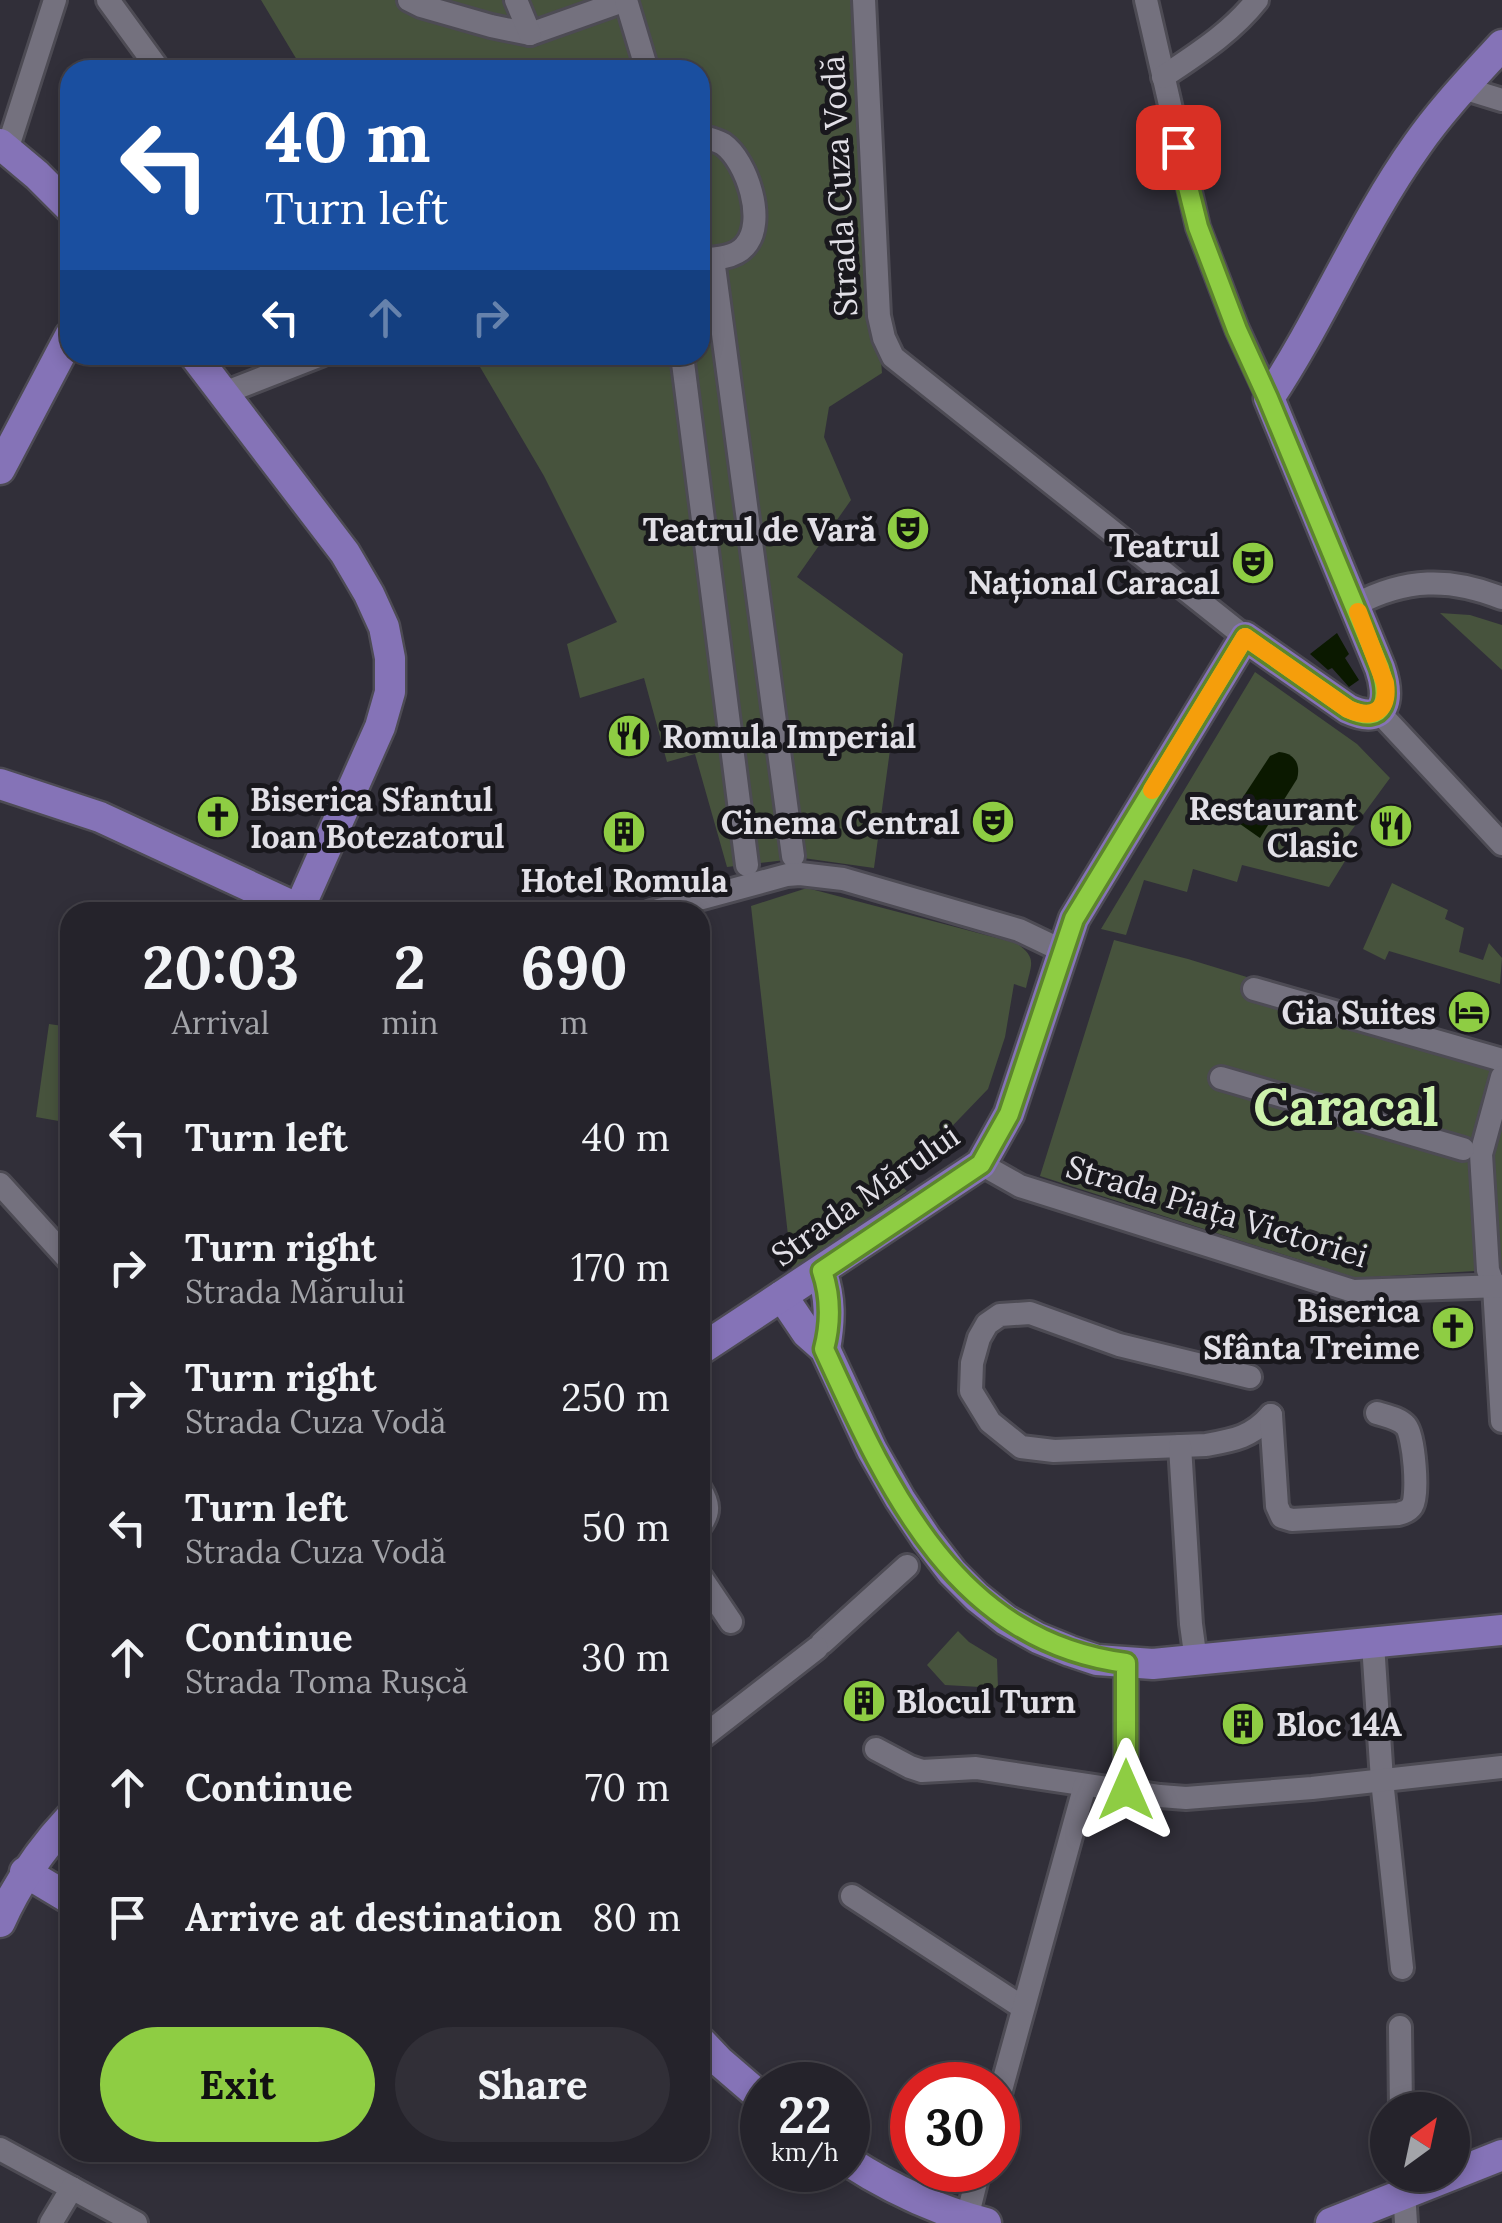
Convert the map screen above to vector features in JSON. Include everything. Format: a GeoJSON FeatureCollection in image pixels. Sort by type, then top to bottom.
{"type":"FeatureCollection","features":[{"type":"Feature","properties":{"kind":"main road"},"geometry":{"type":"LineString","coordinates":[[1378,711],[1384,703],[1385,683],[1268,398],[1297,356],[1418,143],[1502,45]]}},
{"type":"Feature","properties":{"kind":"main road"},"geometry":{"type":"LineString","coordinates":[[4,147],[60,199]]}},
{"type":"Feature","properties":{"kind":"main road"},"geometry":{"type":"LineString","coordinates":[[0,469],[60,355]]}},
{"type":"Feature","properties":{"kind":"main road"},"geometry":{"type":"LineString","coordinates":[[202,365],[345,553],[384,627],[390,658],[390,692],[380,727],[305,902]]}},
{"type":"Feature","properties":{"kind":"main road","name":"Strada Cuza Vodă"},"geometry":{"type":"LineString","coordinates":[[1245,637],[1348,709],[1360,715],[1378,711]]}},
{"type":"Feature","properties":{"kind":"main road","name":"Strada Mărului"},"geometry":{"type":"LineString","coordinates":[[710,1343],[981,1164],[1009,1114],[1074,919],[1245,637]]}},
{"type":"Feature","properties":{"kind":"main road"},"geometry":{"type":"LineString","coordinates":[[0,784],[100,817],[282,902]]}},
{"type":"Feature","properties":{"kind":"main road"},"geometry":{"type":"LineString","coordinates":[[822,1271],[829,1300],[824,1349]]}},
{"type":"Feature","properties":{"kind":"main road"},"geometry":{"type":"LineString","coordinates":[[782,1296],[824,1349],[872,1450],[926,1538],[977,1598],[1038,1638],[1097,1660],[1152,1664],[1502,1630]]}},
{"type":"Feature","properties":{"kind":"main road"},"geometry":{"type":"LineString","coordinates":[[0,1922],[13,1886],[60,1829]]}},
{"type":"Feature","properties":{"kind":"main road"},"geometry":{"type":"LineString","coordinates":[[13,1886],[60,1897]]}},
{"type":"Feature","properties":{"kind":"main road"},"geometry":{"type":"LineString","coordinates":[[710,2052],[740,2079]]}},
{"type":"Feature","properties":{"kind":"main road"},"geometry":{"type":"LineString","coordinates":[[1331,2223],[1405,2198],[1502,2156]]}},
{"type":"Feature","properties":{"kind":"main road"},"geometry":{"type":"LineString","coordinates":[[870,2175],[962,2219]]}},
{"type":"Feature","properties":{"kind":"street"},"geometry":{"type":"LineString","coordinates":[[4,147],[55,0]]}},
{"type":"Feature","properties":{"kind":"street"},"geometry":{"type":"LineString","coordinates":[[108,0],[152,60]]}},
{"type":"Feature","properties":{"kind":"street"},"geometry":{"type":"LineString","coordinates":[[409,0],[530,34],[617,2],[643,60]]}},
{"type":"Feature","properties":{"kind":"street"},"geometry":{"type":"LineString","coordinates":[[516,0],[530,34]]}},
{"type":"Feature","properties":{"kind":"street","name":"Strada Cuza Vodă"},"geometry":{"type":"LineString","coordinates":[[864,0],[879,316],[893,358],[1245,637]]}},
{"type":"Feature","properties":{"kind":"street"},"geometry":{"type":"LineString","coordinates":[[1146,0],[1198,227],[1268,398]]}},
{"type":"Feature","properties":{"kind":"street"},"geometry":{"type":"LineString","coordinates":[[1163,77],[1226,34],[1256,0]]}},
{"type":"Feature","properties":{"kind":"street"},"geometry":{"type":"LineString","coordinates":[[1463,88],[1502,100]]}},
{"type":"Feature","properties":{"kind":"street"},"geometry":{"type":"LineString","coordinates":[[710,139],[734,155],[746,173],[753,202],[753,227],[743,249],[710,258]]}},
{"type":"Feature","properties":{"kind":"street"},"geometry":{"type":"LineString","coordinates":[[710,286],[793,856]]}},
{"type":"Feature","properties":{"kind":"street"},"geometry":{"type":"LineString","coordinates":[[219,386],[259,365]]}},
{"type":"Feature","properties":{"kind":"street"},"geometry":{"type":"LineString","coordinates":[[219,386],[289,365]]}},
{"type":"Feature","properties":{"kind":"street"},"geometry":{"type":"LineString","coordinates":[[683,365],[748,865]]}},
{"type":"Feature","properties":{"kind":"street"},"geometry":{"type":"LineString","coordinates":[[1355,605],[1387,589],[1427,582],[1456,584],[1502,598]]}},
{"type":"Feature","properties":{"kind":"street"},"geometry":{"type":"LineString","coordinates":[[1378,711],[1502,844]]}},
{"type":"Feature","properties":{"kind":"street"},"geometry":{"type":"LineString","coordinates":[[689,902],[787,876],[819,875],[1019,930],[1063,951]]}},
{"type":"Feature","properties":{"kind":"street"},"geometry":{"type":"LineString","coordinates":[[1254,989],[1502,1060]]}},
{"type":"Feature","properties":{"kind":"street"},"geometry":{"type":"LineString","coordinates":[[1502,1077],[1480,1154],[1488,1270],[1498,1286],[1502,1421]]}},
{"type":"Feature","properties":{"kind":"street"},"geometry":{"type":"LineString","coordinates":[[1221,1078],[1480,1154]]}},
{"type":"Feature","properties":{"kind":"street","name":"Strada Piața Victoriei"},"geometry":{"type":"LineString","coordinates":[[981,1164],[1020,1186],[1352,1292],[1498,1286]]}},
{"type":"Feature","properties":{"kind":"street"},"geometry":{"type":"LineString","coordinates":[[0,1184],[60,1250]]}},
{"type":"Feature","properties":{"kind":"street"},"geometry":{"type":"LineString","coordinates":[[1250,1377],[1120,1345],[1030,1313],[1000,1315],[987,1324],[978,1338],[972,1363],[971,1391],[990,1422],[1021,1447],[1054,1451],[1206,1445],[1246,1436],[1270,1414],[1277,1506],[1282,1517],[1292,1520],[1399,1514],[1410,1510],[1415,1500],[1411,1438],[1398,1420],[1376,1413]]}},
{"type":"Feature","properties":{"kind":"street"},"geometry":{"type":"LineString","coordinates":[[1180,1446],[1196,1661]]}},
{"type":"Feature","properties":{"kind":"street"},"geometry":{"type":"LineString","coordinates":[[710,1731],[821,1644],[907,1566]]}},
{"type":"Feature","properties":{"kind":"street"},"geometry":{"type":"LineString","coordinates":[[710,1591],[731,1622]]}},
{"type":"Feature","properties":{"kind":"street"},"geometry":{"type":"LineString","coordinates":[[1373,1644],[1382,1780],[1402,1968]]}},
{"type":"Feature","properties":{"kind":"street"},"geometry":{"type":"LineString","coordinates":[[1126,1663],[1126,1790]]}},
{"type":"Feature","properties":{"kind":"street"},"geometry":{"type":"LineString","coordinates":[[876,1750],[922,1770],[976,1768],[1186,1798],[1502,1767]]}},
{"type":"Feature","properties":{"kind":"street"},"geometry":{"type":"LineString","coordinates":[[1008,2062],[1085,1785]]}},
{"type":"Feature","properties":{"kind":"street"},"geometry":{"type":"LineString","coordinates":[[852,1896],[1022,2008]]}},
{"type":"Feature","properties":{"kind":"street"},"geometry":{"type":"LineString","coordinates":[[1400,2027],[1400,2092]]}},
{"type":"Feature","properties":{"kind":"street"},"geometry":{"type":"LineString","coordinates":[[0,2148],[136,2223]]}},
{"type":"Feature","properties":{"kind":"street"},"geometry":{"type":"LineString","coordinates":[[51,2223],[72,2188]]}},
{"type":"Feature","properties":{"kind":"street"},"geometry":{"type":"LineString","coordinates":[[962,2219],[972,2192]]}},
{"type":"Feature","properties":{"kind":"shaded area"},"geometry":{"type":"Polygon","coordinates":[[[261,0],[854,0],[882,373],[829,407],[824,437],[851,500],[797,577],[903,654],[874,868],[803,858],[727,867],[695,754],[667,762],[644,678],[580,698],[567,644],[617,622],[544,476],[479,365],[710,365],[710,60],[297,60],[261,0]]]}},
{"type":"Feature","properties":{"kind":"shaded area"},"geometry":{"type":"Polygon","coordinates":[[[1440,613],[1470,615],[1502,625],[1502,670],[1440,613]]]}},
{"type":"Feature","properties":{"kind":"shaded area"},"geometry":{"type":"Polygon","coordinates":[[[1337,633],[1349,654],[1345,658],[1359,680],[1349,687],[1332,668],[1328,670],[1310,654],[1337,633]]]}},
{"type":"Feature","properties":{"kind":"shaded area"},"geometry":{"type":"Polygon","coordinates":[[[1255,672],[1357,744],[1390,778],[1335,853],[1345,861],[1329,887],[1242,865],[1237,882],[1193,869],[1187,892],[1144,880],[1126,935],[1101,929],[1255,672]]]}},
{"type":"Feature","properties":{"kind":"shaded area"},"geometry":{"type":"Polygon","coordinates":[[[1279,752],[1295,761],[1297,779],[1260,838],[1230,817],[1270,756],[1279,752]]]}},
{"type":"Feature","properties":{"kind":"shaded area"},"geometry":{"type":"Polygon","coordinates":[[[1392,883],[1448,910],[1445,919],[1464,928],[1459,952],[1483,960],[1489,943],[1502,958],[1500,984],[1389,951],[1385,960],[1363,949],[1392,883]]]}},
{"type":"Feature","properties":{"kind":"shaded area"},"geometry":{"type":"Polygon","coordinates":[[[807,888],[1016,943],[1028,953],[1031,962],[1026,988],[1014,984],[1005,1037],[988,1089],[935,1144],[891,1177],[907,1191],[792,1271],[751,906],[807,888]]]}},
{"type":"Feature","properties":{"kind":"shaded area"},"geometry":{"type":"Polygon","coordinates":[[[1114,940],[1502,1053],[1502,1275],[1475,1271],[1356,1278],[1040,1176],[1114,940]]]}},
{"type":"Feature","properties":{"kind":"shaded area"},"geometry":{"type":"Polygon","coordinates":[[[49,1024],[60,1026],[60,1121],[36,1117],[49,1024]]]}},
{"type":"Feature","properties":{"kind":"shaded area"},"geometry":{"type":"Polygon","coordinates":[[[958,1631],[997,1659],[998,1688],[945,1685],[927,1665],[958,1631]]]}},
{"type":"Feature","properties":{"kind":"slow traffic"},"geometry":{"type":"LineString","coordinates":[[1152,790],[1245,637],[1348,709],[1360,715],[1378,711],[1384,703],[1385,683],[1358,612]]}},
{"type":"Feature","properties":{"kind":"place","name":"Teatrul de Vară"},"geometry":{"type":"Point","coordinates":[908,529]}},
{"type":"Feature","properties":{"kind":"place","name":"Teatrul Național Caracal"},"geometry":{"type":"Point","coordinates":[1253,563]}},
{"type":"Feature","properties":{"kind":"place","name":"Romula Imperial"},"geometry":{"type":"Point","coordinates":[629,736]}},
{"type":"Feature","properties":{"kind":"place","name":"Biserica Sfantul Ioan Botezatorul"},"geometry":{"type":"Point","coordinates":[218,817]}},
{"type":"Feature","properties":{"kind":"place","name":"Cinema Central"},"geometry":{"type":"Point","coordinates":[993,822]}},
{"type":"Feature","properties":{"kind":"place","name":"Restaurant Clasic"},"geometry":{"type":"Point","coordinates":[1391,826]}},
{"type":"Feature","properties":{"kind":"place","name":"Hotel Romula"},"geometry":{"type":"Point","coordinates":[624,832]}},
{"type":"Feature","properties":{"kind":"place","name":"Gia Suites"},"geometry":{"type":"Point","coordinates":[1469,1012]}},
{"type":"Feature","properties":{"kind":"place","name":"Biserica Sfânta Treime"},"geometry":{"type":"Point","coordinates":[1453,1328]}},
{"type":"Feature","properties":{"kind":"place","name":"Blocul Turn"},"geometry":{"type":"Point","coordinates":[864,1701]}},
{"type":"Feature","properties":{"kind":"place","name":"Bloc 14A"},"geometry":{"type":"Point","coordinates":[1243,1724]}},
{"type":"Feature","properties":{"kind":"district","name":"Caracal"},"geometry":{"type":"Point","coordinates":[1346,1106]}},
{"type":"Feature","properties":{"kind":"route"},"geometry":{"type":"LineString","coordinates":[[1126,1790],[1126,1663],[1097,1660],[1038,1638],[977,1598],[952,1572],[900,1500],[824,1349],[829,1300],[822,1271],[981,1164],[1009,1114],[1074,919],[1245,637],[1360,715],[1370,715],[1384,703],[1385,683],[1380,668],[1237,330],[1198,227],[1178,147]]}}]}
